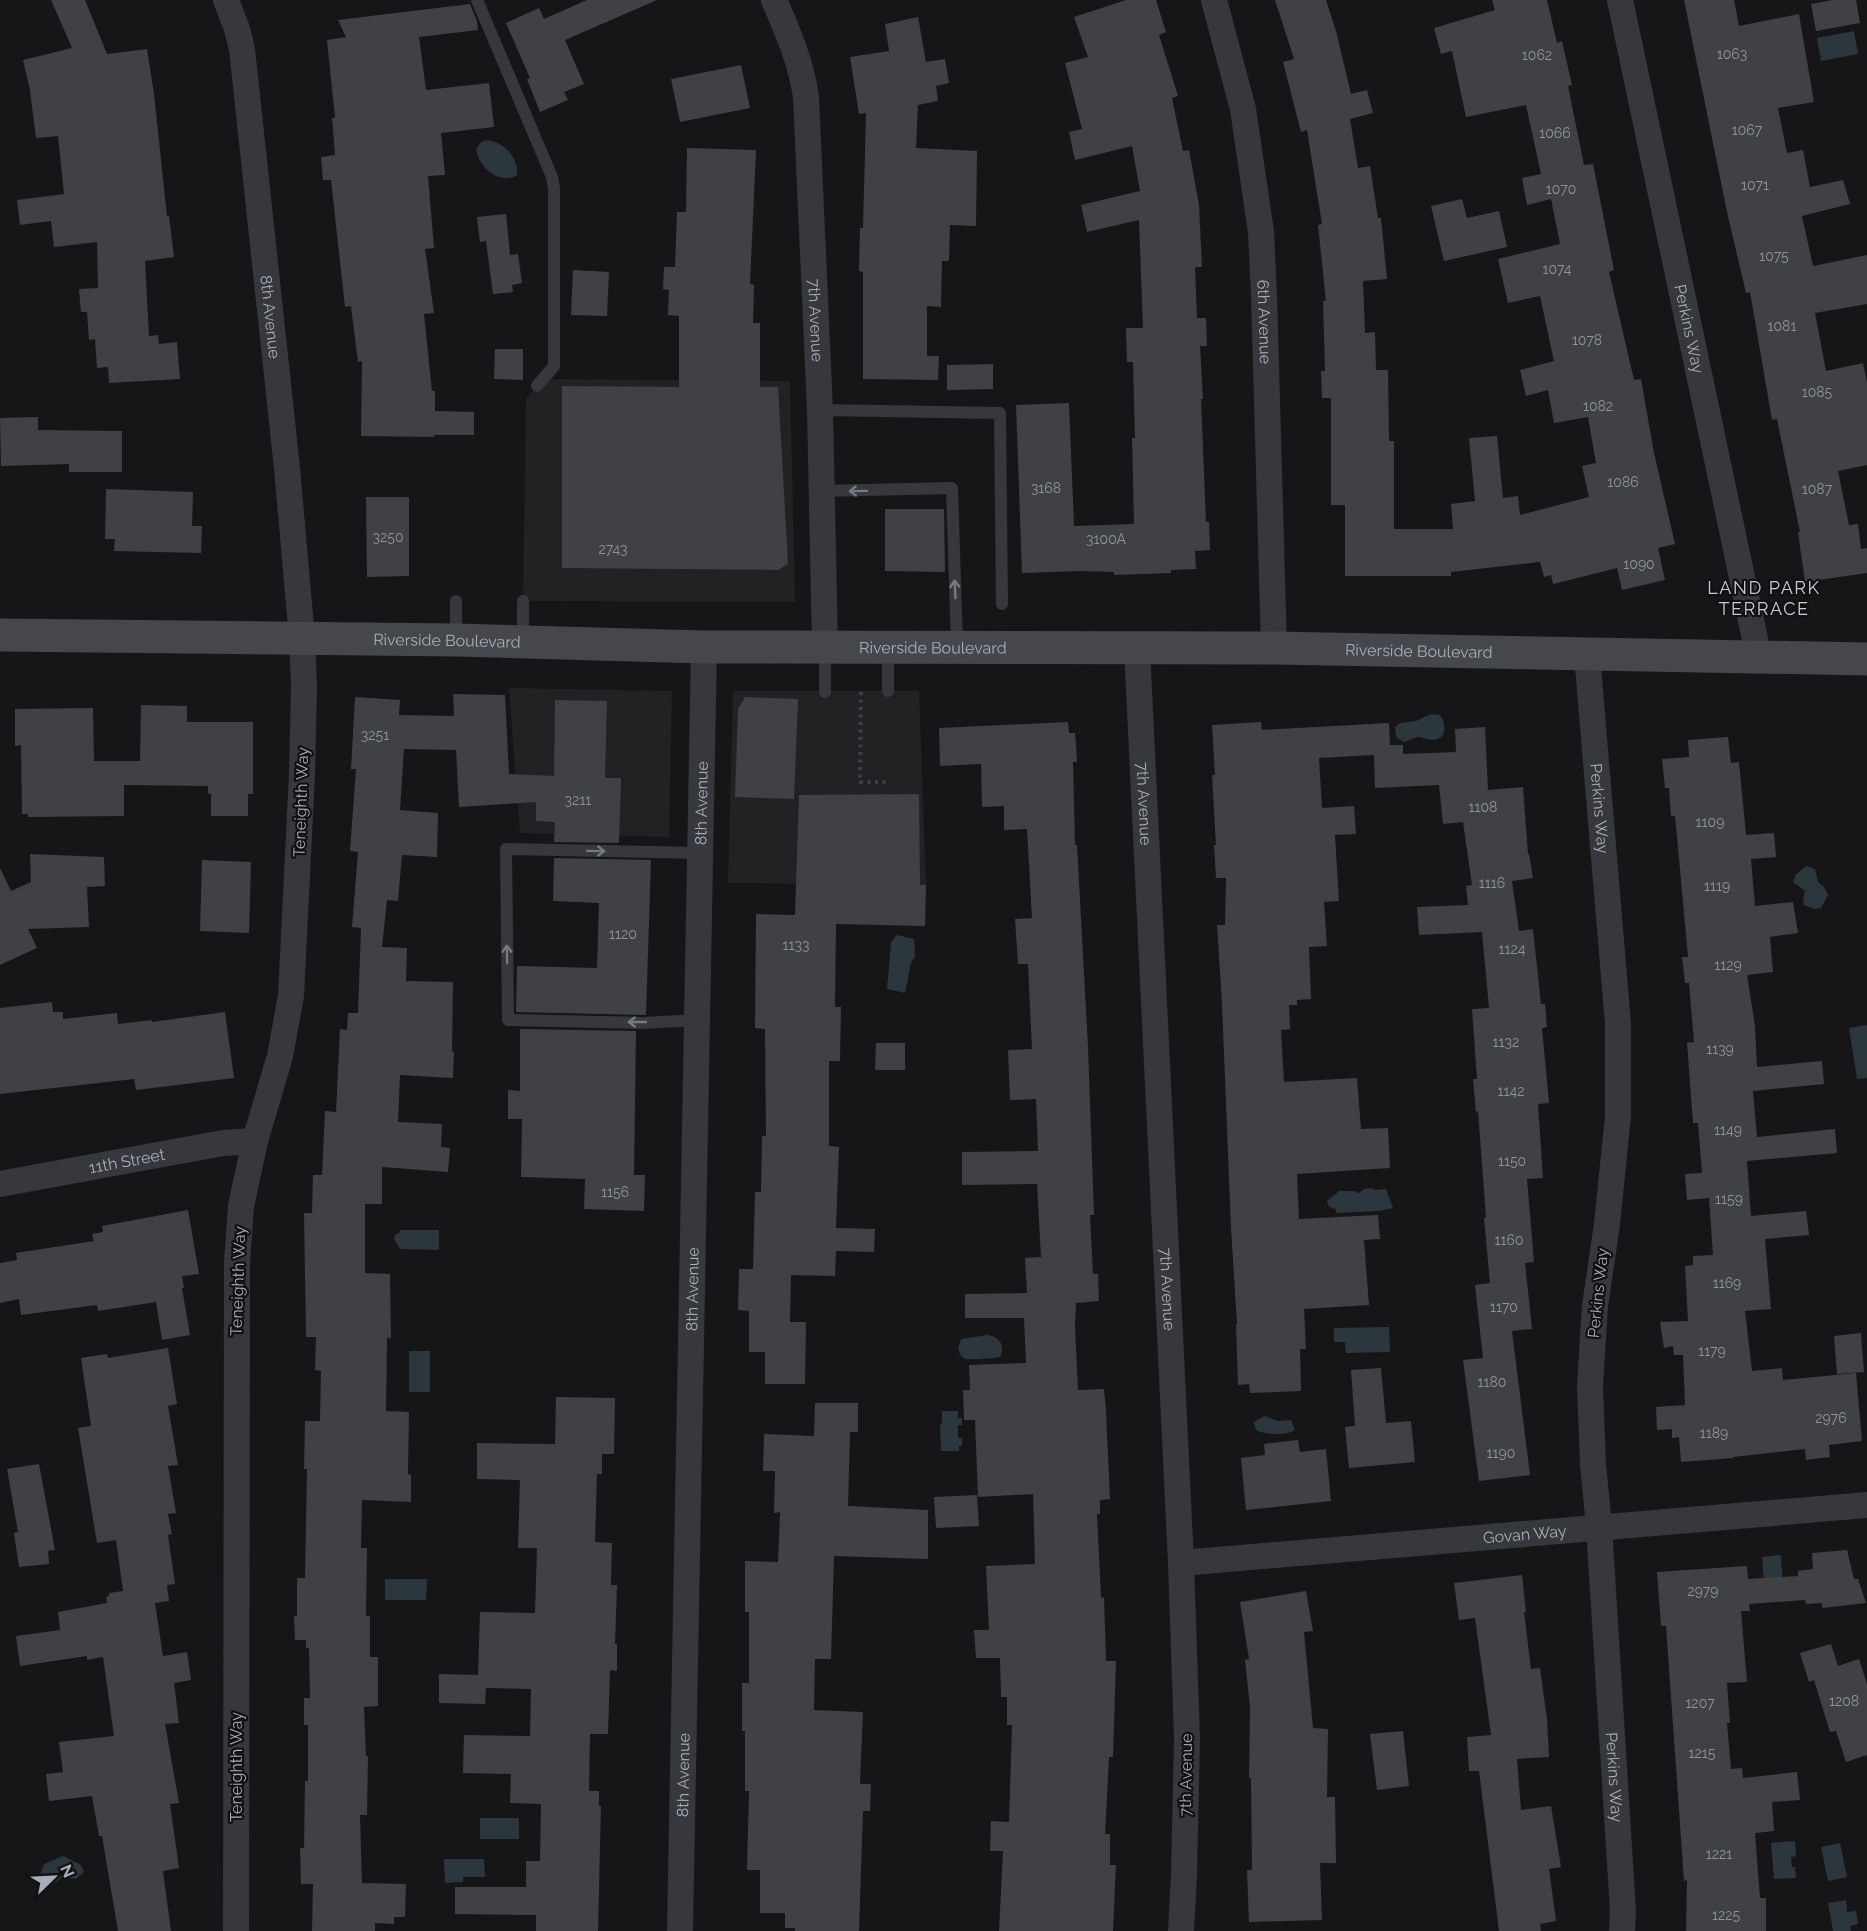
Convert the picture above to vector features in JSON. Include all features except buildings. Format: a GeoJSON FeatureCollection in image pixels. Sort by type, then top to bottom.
{"type":"FeatureCollection","features":[{"type":"Feature","properties":{"kind":"main road","name":"Riverside Boulevard"},"geometry":{"type":"LineString","coordinates":[[0,635],[456,640],[704,647],[1274,648],[1867,659]]}},
{"type":"Feature","properties":{"kind":"street","name":"8th Avenue"},"geometry":{"type":"LineString","coordinates":[[226,0],[242,49],[302,638]]}},
{"type":"Feature","properties":{"kind":"street","name":"7th Avenue"},"geometry":{"type":"LineString","coordinates":[[774,0],[796,53],[806,97],[820,410],[825,647]]}},
{"type":"Feature","properties":{"kind":"street","name":"6th Avenue"},"geometry":{"type":"LineString","coordinates":[[1214,0],[1243,109],[1261,232],[1274,648]]}},
{"type":"Feature","properties":{"kind":"street","name":"Perkins Way"},"geometry":{"type":"LineString","coordinates":[[1620,0],[1759,658]]}},
{"type":"Feature","properties":{"kind":"street","name":"Teneighth Way"},"geometry":{"type":"LineString","coordinates":[[236,1931],[237,1262],[241,1206],[255,1141],[280,1056],[291,996],[302,774],[304,686],[302,638]]}},
{"type":"Feature","properties":{"kind":"street","name":"8th Avenue"},"geometry":{"type":"LineString","coordinates":[[680,1931],[704,647]]}},
{"type":"Feature","properties":{"kind":"street","name":"7th Avenue"},"geometry":{"type":"LineString","coordinates":[[1137,648],[1181,1563],[1187,1738],[1181,1931]]}},
{"type":"Feature","properties":{"kind":"street","name":"Perkins Way"},"geometry":{"type":"LineString","coordinates":[[1587,655],[1618,1024],[1618,1116],[1595,1306],[1590,1386],[1593,1464],[1599,1526],[1623,1911],[1622,1931]]}},
{"type":"Feature","properties":{"kind":"street","name":"11th Street"},"geometry":{"type":"LineString","coordinates":[[0,1184],[223,1143],[255,1141]]}},
{"type":"Feature","properties":{"kind":"street","name":"Govan Way"},"geometry":{"type":"LineString","coordinates":[[1181,1563],[1867,1505]]}},
{"type":"Feature","properties":{"kind":"lane"},"geometry":{"type":"LineString","coordinates":[[477,0],[552,177],[554,188],[554,366],[537,386]]}},
{"type":"Feature","properties":{"kind":"lane"},"geometry":{"type":"LineString","coordinates":[[820,410],[1000,413],[1002,604]]}},
{"type":"Feature","properties":{"kind":"lane"},"geometry":{"type":"LineString","coordinates":[[821,491],[952,488],[957,648]]}},
{"type":"Feature","properties":{"kind":"lane"},"geometry":{"type":"LineString","coordinates":[[456,601],[456,640]]}},
{"type":"Feature","properties":{"kind":"lane"},"geometry":{"type":"LineString","coordinates":[[523,601],[523,642]]}},
{"type":"Feature","properties":{"kind":"lane"},"geometry":{"type":"LineString","coordinates":[[825,647],[825,692]]}},
{"type":"Feature","properties":{"kind":"lane"},"geometry":{"type":"LineString","coordinates":[[888,647],[888,691]]}},
{"type":"Feature","properties":{"kind":"lane"},"geometry":{"type":"LineString","coordinates":[[696,1020],[644,1023],[508,1020],[506,849],[701,853]]}},
{"type":"Feature","properties":{"kind":"path"},"geometry":{"type":"LineString","coordinates":[[861,692],[860,782],[890,782]]}},
{"type":"Feature","properties":{"kind":"shaded area"},"geometry":{"type":"Polygon","coordinates":[[[1854,31],[1858,54],[1821,61],[1817,38],[1854,31]]]}},
{"type":"Feature","properties":{"kind":"shaded area"},"geometry":{"type":"Polygon","coordinates":[[[486,140],[493,141],[509,151],[517,168],[517,175],[504,178],[485,168],[476,149],[486,140]]]}},
{"type":"Feature","properties":{"kind":"shaded area"},"geometry":{"type":"Polygon","coordinates":[[[542,379],[790,381],[795,602],[523,601],[526,399],[542,379]]]}},
{"type":"Feature","properties":{"kind":"shaded area"},"geometry":{"type":"Polygon","coordinates":[[[509,688],[672,691],[669,837],[520,833],[509,688]]]}},
{"type":"Feature","properties":{"kind":"shaded area"},"geometry":{"type":"Polygon","coordinates":[[[733,691],[919,691],[926,885],[728,883],[733,691]]]}},
{"type":"Feature","properties":{"kind":"shaded area"},"geometry":{"type":"Polygon","coordinates":[[[1431,714],[1440,715],[1442,719],[1444,731],[1441,737],[1432,740],[1418,737],[1404,742],[1396,737],[1395,727],[1400,723],[1416,721],[1431,714]]]}},
{"type":"Feature","properties":{"kind":"shaded area"},"geometry":{"type":"Polygon","coordinates":[[[1806,866],[1815,869],[1818,882],[1828,895],[1821,908],[1815,909],[1804,905],[1805,891],[1793,882],[1796,874],[1806,866]]]}},
{"type":"Feature","properties":{"kind":"shaded area"},"geometry":{"type":"Polygon","coordinates":[[[897,935],[914,939],[915,957],[911,963],[905,993],[887,989],[891,942],[897,935]]]}},
{"type":"Feature","properties":{"kind":"shaded area"},"geometry":{"type":"Polygon","coordinates":[[[1867,1025],[1867,1078],[1857,1079],[1849,1028],[1867,1025]]]}},
{"type":"Feature","properties":{"kind":"shaded area"},"geometry":{"type":"Polygon","coordinates":[[[1371,1188],[1386,1189],[1393,1208],[1336,1213],[1336,1209],[1329,1207],[1327,1201],[1339,1191],[1359,1193],[1371,1188]]]}},
{"type":"Feature","properties":{"kind":"shaded area"},"geometry":{"type":"Polygon","coordinates":[[[400,1230],[439,1230],[439,1250],[400,1249],[394,1239],[400,1230]]]}},
{"type":"Feature","properties":{"kind":"shaded area"},"geometry":{"type":"Polygon","coordinates":[[[1389,1327],[1390,1352],[1346,1353],[1345,1342],[1334,1342],[1334,1328],[1389,1327]]]}},
{"type":"Feature","properties":{"kind":"shaded area"},"geometry":{"type":"Polygon","coordinates":[[[987,1335],[995,1337],[1002,1345],[1000,1357],[968,1359],[962,1356],[958,1348],[961,1339],[987,1335]]]}},
{"type":"Feature","properties":{"kind":"shaded area"},"geometry":{"type":"Polygon","coordinates":[[[409,1351],[430,1351],[430,1392],[409,1392],[409,1351]]]}},
{"type":"Feature","properties":{"kind":"shaded area"},"geometry":{"type":"Polygon","coordinates":[[[942,1411],[958,1411],[958,1418],[962,1418],[962,1425],[958,1425],[958,1438],[962,1438],[959,1451],[941,1451],[942,1411]]]}},
{"type":"Feature","properties":{"kind":"shaded area"},"geometry":{"type":"Polygon","coordinates":[[[1264,1416],[1278,1421],[1291,1420],[1295,1430],[1276,1434],[1256,1430],[1254,1422],[1264,1416]]]}},
{"type":"Feature","properties":{"kind":"shaded area"},"geometry":{"type":"Polygon","coordinates":[[[1781,1555],[1783,1587],[1765,1593],[1762,1557],[1781,1555]]]}},
{"type":"Feature","properties":{"kind":"shaded area"},"geometry":{"type":"Polygon","coordinates":[[[385,1579],[427,1579],[426,1600],[385,1600],[385,1579]]]}},
{"type":"Feature","properties":{"kind":"shaded area"},"geometry":{"type":"Polygon","coordinates":[[[480,1818],[519,1818],[519,1839],[480,1839],[480,1818]]]}},
{"type":"Feature","properties":{"kind":"shaded area"},"geometry":{"type":"Polygon","coordinates":[[[1795,1841],[1796,1856],[1791,1857],[1796,1878],[1774,1879],[1771,1843],[1795,1841]]]}},
{"type":"Feature","properties":{"kind":"shaded area"},"geometry":{"type":"Polygon","coordinates":[[[1840,1843],[1847,1877],[1828,1881],[1821,1847],[1840,1843]]]}},
{"type":"Feature","properties":{"kind":"shaded area"},"geometry":{"type":"Polygon","coordinates":[[[63,1856],[81,1865],[84,1872],[76,1879],[63,1877],[51,1885],[44,1885],[40,1875],[44,1864],[63,1856]]]}},
{"type":"Feature","properties":{"kind":"shaded area"},"geometry":{"type":"Polygon","coordinates":[[[444,1859],[484,1859],[485,1877],[463,1877],[463,1882],[445,1883],[444,1859]]]}},
{"type":"Feature","properties":{"kind":"shaded area"},"geometry":{"type":"Polygon","coordinates":[[[1846,1900],[1847,1912],[1856,1911],[1858,1924],[1850,1926],[1851,1931],[1833,1931],[1828,1903],[1846,1900]]]}},
{"type":"Feature","properties":{"kind":"district","name":"LAND PARK TERRACE"},"geometry":{"type":"Point","coordinates":[1764,597]}}]}
